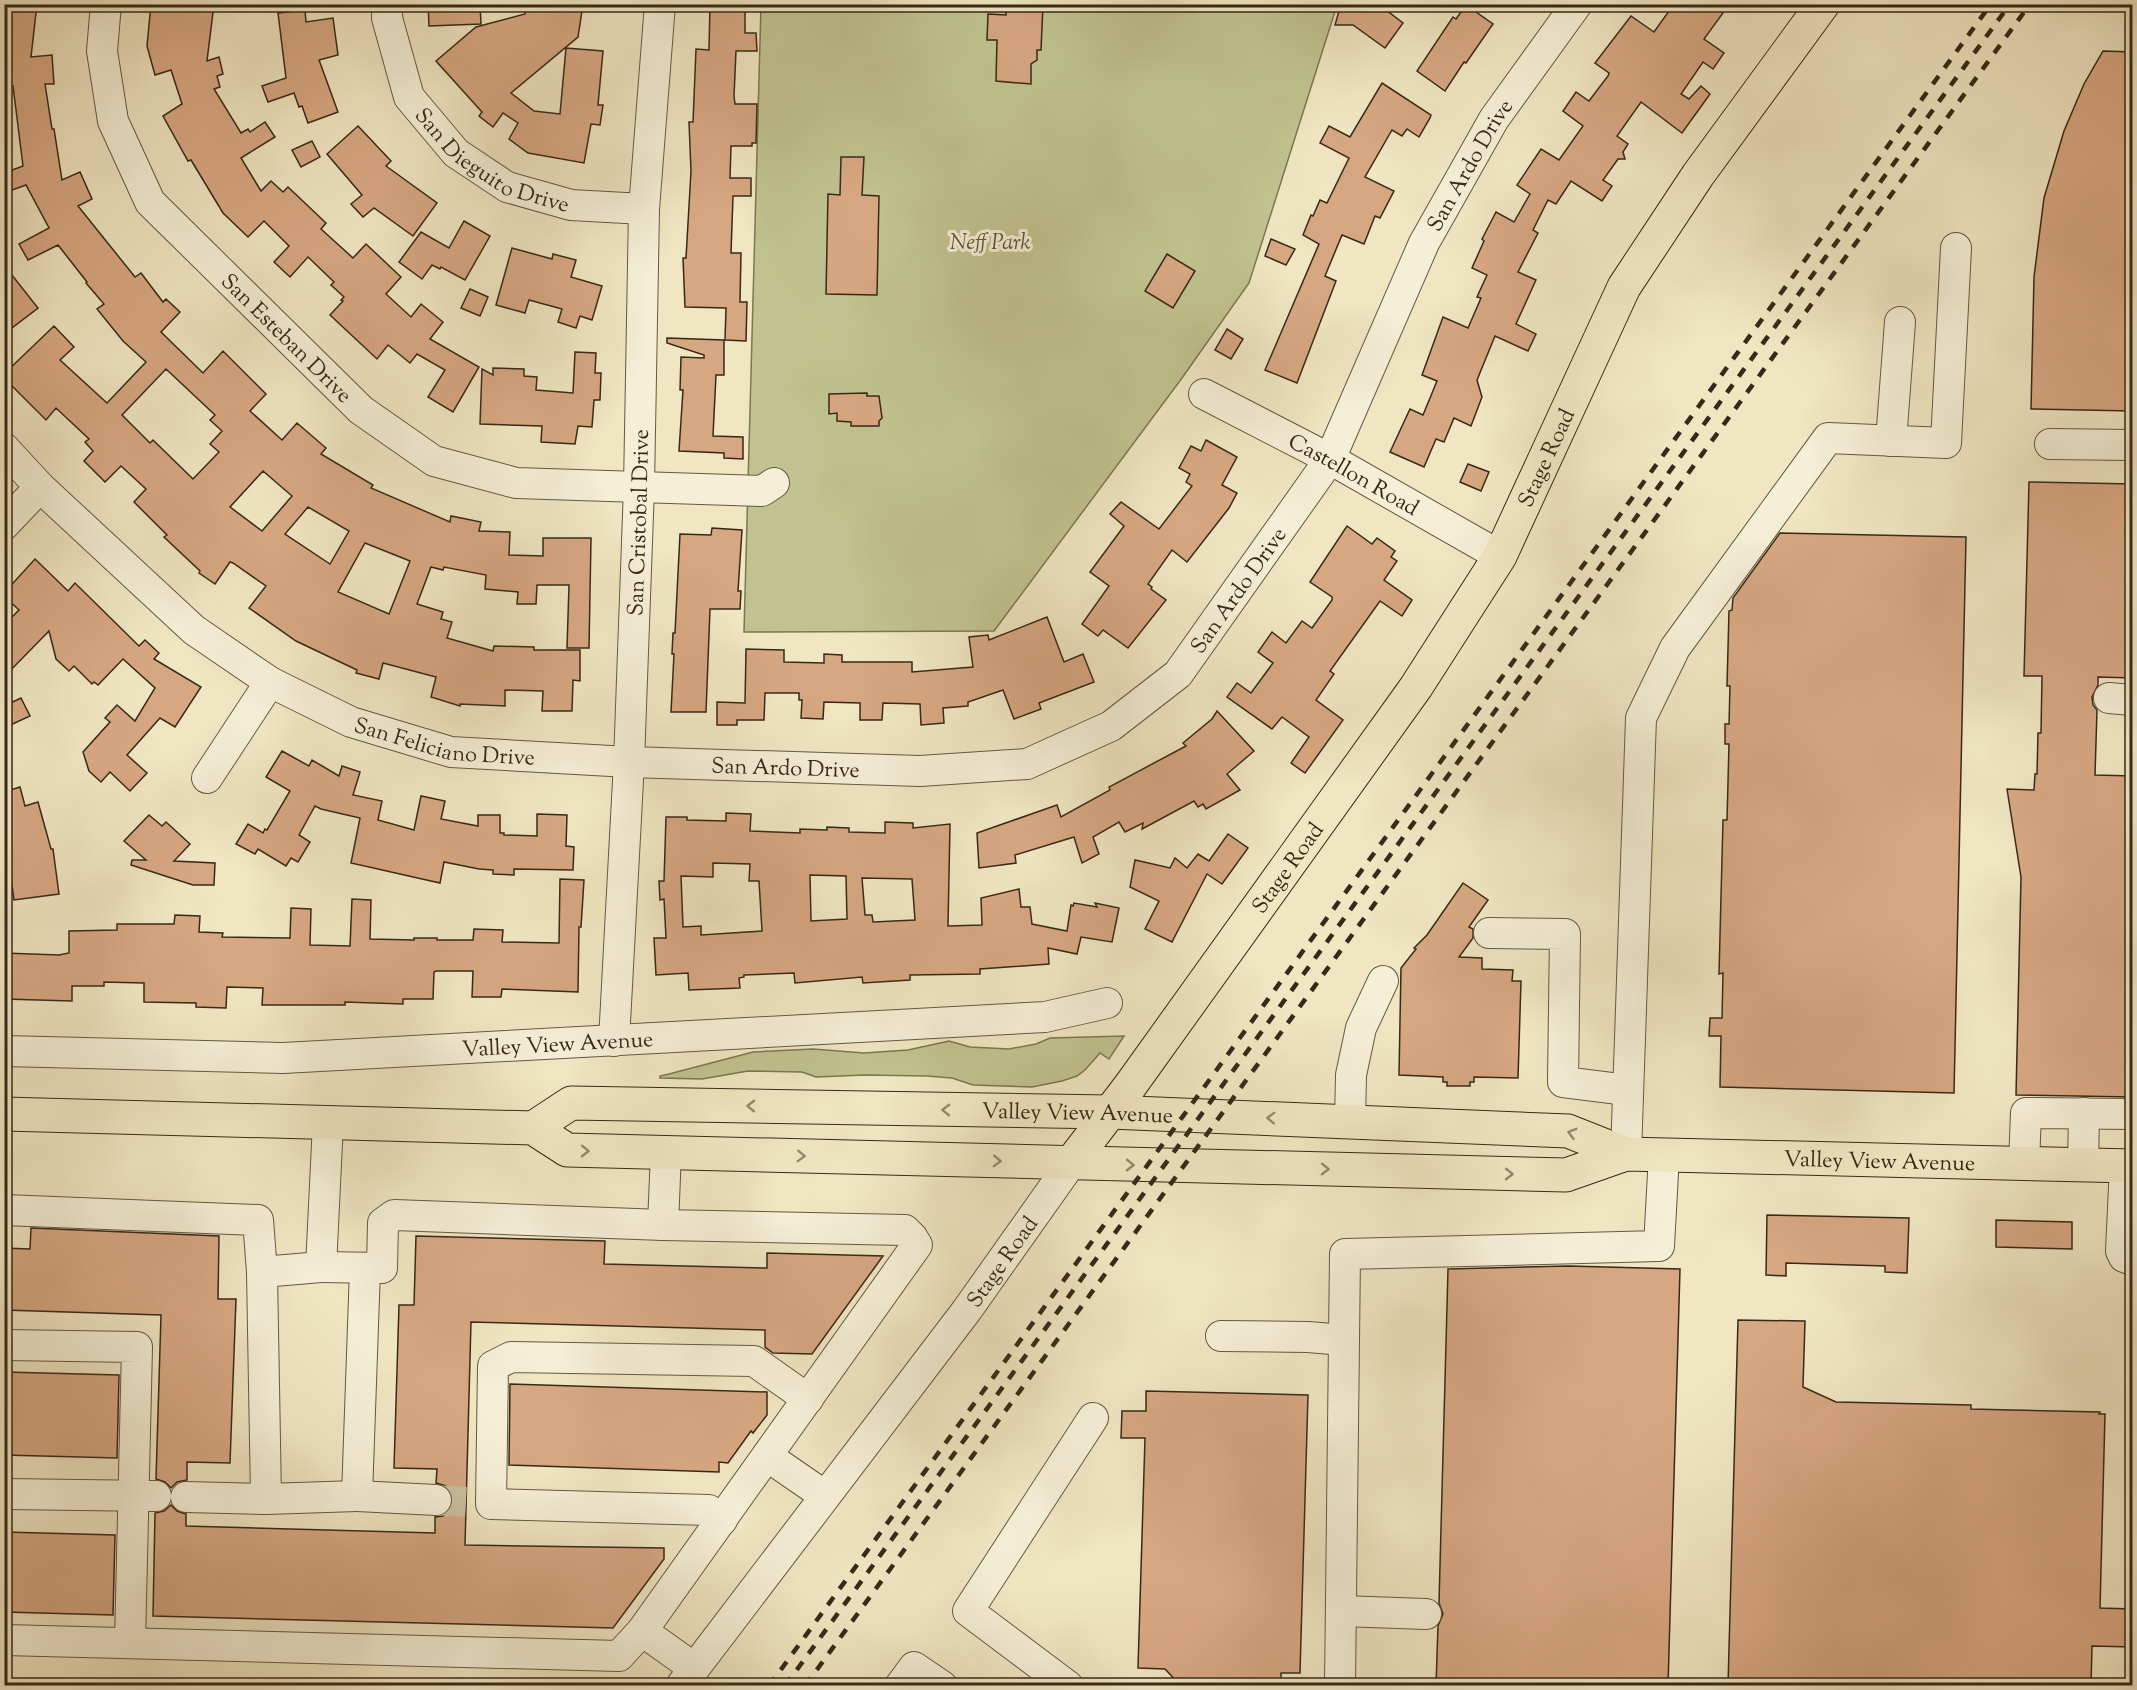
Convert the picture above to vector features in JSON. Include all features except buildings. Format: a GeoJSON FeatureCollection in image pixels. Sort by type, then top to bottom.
{"type":"FeatureCollection","features":[{"type":"Feature","properties":{"kind":"main road","name":"Stage Road"},"geometry":{"type":"LineString","coordinates":[[1071,1163],[1416,687],[1500,556],[1624,287],[1698,175],[1823,4]]}},
{"type":"Feature","properties":{"kind":"main road","name":"Valley View Avenue"},"geometry":{"type":"LineString","coordinates":[[1626,1155],[1568,1131],[1110,1112],[571,1103],[533,1128],[567,1150],[1566,1175],[1626,1155],[2129,1166]]}},
{"type":"Feature","properties":{"kind":"main road"},"geometry":{"type":"LineString","coordinates":[[4,1114],[533,1128]]}},
{"type":"Feature","properties":{"kind":"street","name":"San Esteban Drive"},"geometry":{"type":"LineString","coordinates":[[106,4],[102,51],[113,121],[150,202],[361,410],[434,461],[516,483],[762,491],[774,483]]}},
{"type":"Feature","properties":{"kind":"street","name":"San Dieguito Drive"},"geometry":{"type":"LineString","coordinates":[[387,4],[387,18],[409,97],[456,153],[507,187],[571,205],[644,209]]}},
{"type":"Feature","properties":{"kind":"street","name":"San Cristobal Drive"},"geometry":{"type":"LineString","coordinates":[[614,1041],[639,487],[644,209],[660,4]]}},
{"type":"Feature","properties":{"kind":"street","name":"San Ardo Drive"},"geometry":{"type":"LineString","coordinates":[[628,762],[920,771],[1027,764],[1111,726],[1178,674],[1330,459],[1424,243],[1494,119],[1577,4]]}},
{"type":"Feature","properties":{"kind":"street"},"geometry":{"type":"LineString","coordinates":[[1626,1155],[1641,718],[1674,648],[1828,438],[1946,443],[1956,248]]}},
{"type":"Feature","properties":{"kind":"street"},"geometry":{"type":"LineString","coordinates":[[1891,441],[1900,322]]}},
{"type":"Feature","properties":{"kind":"street","name":"Castellon Road"},"geometry":{"type":"LineString","coordinates":[[1204,394],[1330,459],[1500,556]]}},
{"type":"Feature","properties":{"kind":"street"},"geometry":{"type":"LineString","coordinates":[[2050,444],[2133,445]]}},
{"type":"Feature","properties":{"kind":"street","name":"San Feliciano Drive"},"geometry":{"type":"LineString","coordinates":[[4,448],[40,487],[195,630],[270,682],[351,722],[451,752],[628,762]]}},
{"type":"Feature","properties":{"kind":"street"},"geometry":{"type":"LineString","coordinates":[[4,525],[40,487]]}},
{"type":"Feature","properties":{"kind":"street"},"geometry":{"type":"LineString","coordinates":[[207,778],[270,682]]}},
{"type":"Feature","properties":{"kind":"street"},"geometry":{"type":"LineString","coordinates":[[1489,933],[1565,934],[1563,1082],[1627,1090]]}},
{"type":"Feature","properties":{"kind":"street"},"geometry":{"type":"LineString","coordinates":[[1350,1122],[1351,1075],[1361,1028],[1383,981]]}},
{"type":"Feature","properties":{"kind":"street","name":"Valley View Avenue"},"geometry":{"type":"LineString","coordinates":[[4,1051],[283,1058],[1045,1017],[1107,1003]]}},
{"type":"Feature","properties":{"kind":"street"},"geometry":{"type":"LineString","coordinates":[[2024,1163],[2026,1113],[2133,1114]]}},
{"type":"Feature","properties":{"kind":"street"},"geometry":{"type":"LineString","coordinates":[[2083,1165],[2084,1113]]}},
{"type":"Feature","properties":{"kind":"street"},"geometry":{"type":"LineString","coordinates":[[321,1267],[328,1123]]}},
{"type":"Feature","properties":{"kind":"street"},"geometry":{"type":"LineString","coordinates":[[663,1225],[666,1152]]}},
{"type":"Feature","properties":{"kind":"street"},"geometry":{"type":"LineString","coordinates":[[1340,1686],[1345,1254],[1659,1246],[1664,1155]]}},
{"type":"Feature","properties":{"kind":"street","name":"Stage Road"},"geometry":{"type":"LineString","coordinates":[[688,1677],[967,1310],[1071,1163]]}},
{"type":"Feature","properties":{"kind":"street"},"geometry":{"type":"LineString","coordinates":[[2129,1166],[2121,1251],[2124,1257],[2133,1260]]}},
{"type":"Feature","properties":{"kind":"street"},"geometry":{"type":"LineString","coordinates":[[4,1210],[258,1220],[262,1272],[267,1499]]}},
{"type":"Feature","properties":{"kind":"street"},"geometry":{"type":"LineString","coordinates":[[4,1640],[619,1656],[642,1631],[917,1245],[904,1230],[663,1225],[394,1215],[383,1223],[382,1268],[321,1267],[262,1272]]}},
{"type":"Feature","properties":{"kind":"street"},"geometry":{"type":"LineString","coordinates":[[357,1496],[365,1269]]}},
{"type":"Feature","properties":{"kind":"street"},"geometry":{"type":"LineString","coordinates":[[1221,1336],[1308,1337],[1344,1340]]}},
{"type":"Feature","properties":{"kind":"street"},"geometry":{"type":"LineString","coordinates":[[4,1345],[137,1347],[145,1496],[130,1643]]}},
{"type":"Feature","properties":{"kind":"street"},"geometry":{"type":"LineString","coordinates":[[722,1520],[709,1510],[479,1502],[493,1366],[511,1357],[754,1361],[808,1399]]}},
{"type":"Feature","properties":{"kind":"street"},"geometry":{"type":"LineString","coordinates":[[1068,1686],[968,1611],[1093,1418]]}},
{"type":"Feature","properties":{"kind":"street"},"geometry":{"type":"LineString","coordinates":[[767,1456],[825,1496]]}},
{"type":"Feature","properties":{"kind":"street"},"geometry":{"type":"LineString","coordinates":[[4,1494],[145,1496]]}},
{"type":"Feature","properties":{"kind":"street"},"geometry":{"type":"LineString","coordinates":[[186,1497],[267,1499],[357,1496],[436,1500]]}},
{"type":"Feature","properties":{"kind":"street"},"geometry":{"type":"LineString","coordinates":[[1341,1611],[1426,1614]]}},
{"type":"Feature","properties":{"kind":"street"},"geometry":{"type":"LineString","coordinates":[[642,1631],[688,1677]]}},
{"type":"Feature","properties":{"kind":"street"},"geometry":{"type":"LineString","coordinates":[[900,1686],[914,1667],[942,1686]]}},
{"type":"Feature","properties":{"kind":"green space","name":"Neff Park"},"geometry":{"type":"Polygon","coordinates":[[[761,5],[1337,5],[1249,283],[1182,378],[994,631],[744,632],[761,5]]]}},
{"type":"Feature","properties":{"kind":"green space"},"geometry":{"type":"Polygon","coordinates":[[[1124,1036],[1109,1059],[1100,1053],[1077,1076],[1032,1087],[973,1085],[952,1078],[927,1076],[816,1077],[802,1072],[748,1071],[702,1079],[660,1078],[660,1076],[753,1052],[813,1049],[864,1053],[908,1050],[949,1041],[970,1047],[1009,1049],[1036,1044],[1050,1038],[1124,1036]]]}},
{"type":"Feature","properties":{"kind":"tunnel"},"geometry":{"type":"LineString","coordinates":[[436,1500],[467,1502]]}},
{"type":"Feature","properties":{"kind":"railway"},"geometry":{"type":"LineString","coordinates":[[769,1686],[1991,4]]}},
{"type":"Feature","properties":{"kind":"railway"},"geometry":{"type":"LineString","coordinates":[[785,1686],[2010,4]]}},
{"type":"Feature","properties":{"kind":"railway"},"geometry":{"type":"LineString","coordinates":[[805,1686],[2030,4]]}}]}
